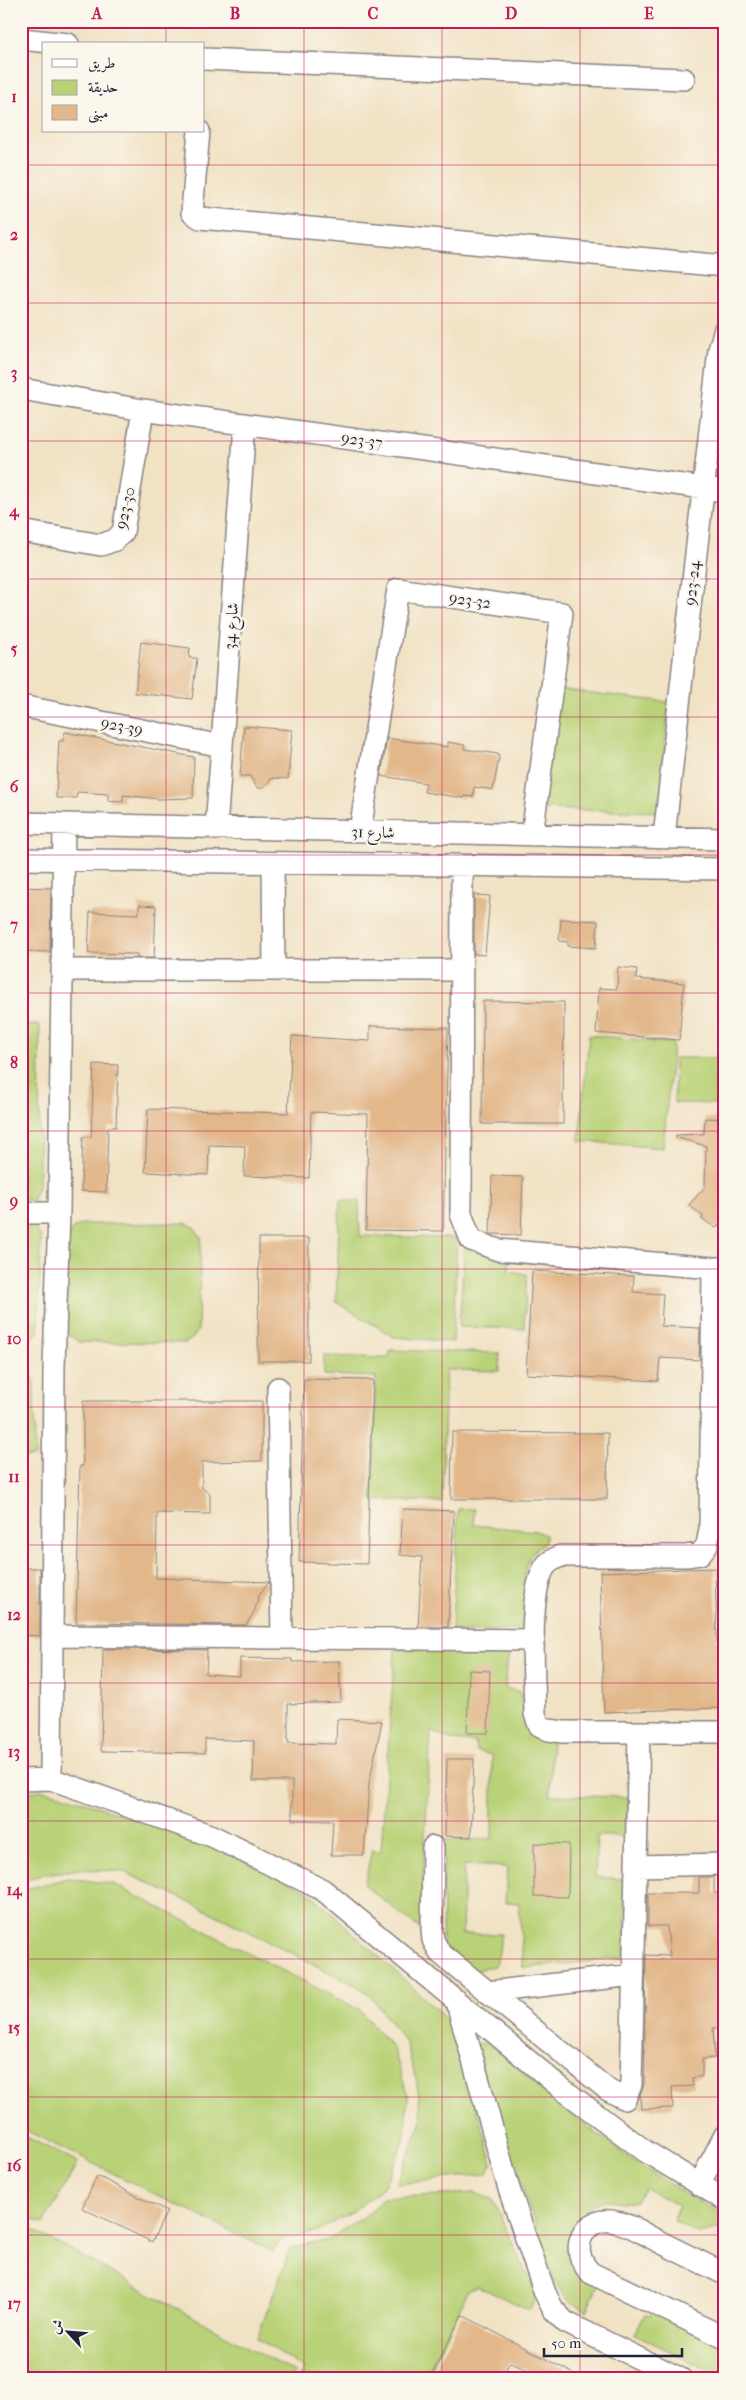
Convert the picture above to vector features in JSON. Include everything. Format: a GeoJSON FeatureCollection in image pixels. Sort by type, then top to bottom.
{"type":"FeatureCollection","features":[{"type":"Feature","properties":{"kind":"street"},"geometry":{"type":"LineString","coordinates":[[21,38],[52,42]]}},
{"type":"Feature","properties":{"kind":"street"},"geometry":{"type":"LineString","coordinates":[[205,59],[684,79]]}},
{"type":"Feature","properties":{"kind":"street"},"geometry":{"type":"LineString","coordinates":[[199,132],[192,212],[200,218],[725,266]]}},
{"type":"Feature","properties":{"kind":"street","name":"923-24"},"geometry":{"type":"LineString","coordinates":[[664,837],[703,488],[725,329]]}},
{"type":"Feature","properties":{"kind":"street","name":"923-37"},"geometry":{"type":"LineString","coordinates":[[21,389],[143,410],[725,491]]}},
{"type":"Feature","properties":{"kind":"street","name":"923-30"},"geometry":{"type":"LineString","coordinates":[[21,531],[101,545],[115,540],[123,532],[143,410]]}},
{"type":"Feature","properties":{"kind":"street","name":"شارع 34"},"geometry":{"type":"LineString","coordinates":[[216,829],[245,424]]}},
{"type":"Feature","properties":{"kind":"street","name":"923-32"},"geometry":{"type":"LineString","coordinates":[[360,831],[398,589],[562,613],[532,835]]}},
{"type":"Feature","properties":{"kind":"street","name":"923-39"},"geometry":{"type":"LineString","coordinates":[[21,706],[222,746]]}},
{"type":"Feature","properties":{"kind":"street","name":"شارع 31"},"geometry":{"type":"LineString","coordinates":[[21,823],[216,829],[725,838]]}},
{"type":"Feature","properties":{"kind":"street"},"geometry":{"type":"LineString","coordinates":[[51,1779],[54,1367],[59,1213],[64,824]]}},
{"type":"Feature","properties":{"kind":"street","name":"شارع 31"},"geometry":{"type":"LineString","coordinates":[[21,859],[725,869]]}},
{"type":"Feature","properties":{"kind":"street"},"geometry":{"type":"LineString","coordinates":[[273,863],[274,970]]}},
{"type":"Feature","properties":{"kind":"street"},"geometry":{"type":"LineString","coordinates":[[462,866],[461,1214],[472,1240],[498,1250],[719,1268],[708,1545],[700,1554],[686,1556],[560,1556],[548,1563],[540,1576],[536,1591],[534,1640],[535,1714],[539,1725],[549,1730],[563,1732],[721,1732],[725,1734]]}},
{"type":"Feature","properties":{"kind":"street"},"geometry":{"type":"LineString","coordinates":[[62,970],[462,970]]}},
{"type":"Feature","properties":{"kind":"street"},"geometry":{"type":"LineString","coordinates":[[21,1213],[59,1213]]}},
{"type":"Feature","properties":{"kind":"street"},"geometry":{"type":"LineString","coordinates":[[278,1388],[282,1638]]}},
{"type":"Feature","properties":{"kind":"street"},"geometry":{"type":"LineString","coordinates":[[52,1636],[534,1640]]}},
{"type":"Feature","properties":{"kind":"street"},"geometry":{"type":"LineString","coordinates":[[433,1847],[433,1940],[440,1953],[608,2090],[625,2099],[631,2085],[639,1732]]}},
{"type":"Feature","properties":{"kind":"street"},"geometry":{"type":"LineString","coordinates":[[21,1780],[51,1779],[212,1836],[323,1890],[561,2088],[645,2151],[725,2200]]}},
{"type":"Feature","properties":{"kind":"street"},"geometry":{"type":"LineString","coordinates":[[636,1866],[725,1864]]}},
{"type":"Feature","properties":{"kind":"street"},"geometry":{"type":"LineString","coordinates":[[488,1992],[633,1975]]}},
{"type":"Feature","properties":{"kind":"street"},"geometry":{"type":"LineString","coordinates":[[457,2003],[509,2189],[545,2293],[553,2309],[565,2322],[681,2379]]}},
{"type":"Feature","properties":{"kind":"street"},"geometry":{"type":"LineString","coordinates":[[699,2185],[725,2135]]}},
{"type":"Feature","properties":{"kind":"street"},"geometry":{"type":"LineString","coordinates":[[725,2274],[616,2222],[594,2224],[584,2233],[579,2243],[579,2254],[583,2265],[591,2273],[725,2338]]}},
{"type":"Feature","properties":{"kind":"green space"},"geometry":{"type":"Polygon","coordinates":[[[558,689],[669,702],[659,812],[538,809],[558,689]]]}},
{"type":"Feature","properties":{"kind":"green space"},"geometry":{"type":"Polygon","coordinates":[[[21,1025],[40,1025],[39,1185],[32,1201],[21,1200],[21,1025]]]}},
{"type":"Feature","properties":{"kind":"green space"},"geometry":{"type":"Polygon","coordinates":[[[589,1035],[673,1043],[663,1148],[579,1141],[589,1035]]]}},
{"type":"Feature","properties":{"kind":"green space"},"geometry":{"type":"Polygon","coordinates":[[[675,1058],[725,1058],[725,1104],[674,1103],[675,1058]]]}},
{"type":"Feature","properties":{"kind":"green space"},"geometry":{"type":"Polygon","coordinates":[[[340,1200],[359,1201],[360,1236],[457,1238],[453,1342],[394,1337],[336,1302],[340,1200]]]}},
{"type":"Feature","properties":{"kind":"green space"},"geometry":{"type":"Polygon","coordinates":[[[21,1222],[30,1225],[41,1237],[38,1332],[31,1339],[22,1343],[21,1222]]]}},
{"type":"Feature","properties":{"kind":"green space"},"geometry":{"type":"Polygon","coordinates":[[[185,1223],[194,1227],[201,1237],[198,1330],[193,1338],[185,1343],[79,1342],[66,1333],[66,1240],[72,1229],[83,1224],[185,1223]]]}},
{"type":"Feature","properties":{"kind":"green space"},"geometry":{"type":"Polygon","coordinates":[[[465,1244],[509,1257],[509,1271],[527,1274],[524,1329],[459,1327],[465,1244]]]}},
{"type":"Feature","properties":{"kind":"green space"},"geometry":{"type":"Polygon","coordinates":[[[390,1350],[500,1353],[499,1371],[446,1370],[442,1502],[372,1500],[376,1377],[324,1375],[324,1356],[389,1358],[390,1350]]]}},
{"type":"Feature","properties":{"kind":"green space"},"geometry":{"type":"Polygon","coordinates":[[[21,1368],[29,1371],[34,1380],[35,1457],[24,1457],[24,1426],[21,1426],[21,1368]]]}},
{"type":"Feature","properties":{"kind":"green space"},"geometry":{"type":"Polygon","coordinates":[[[458,1509],[474,1509],[474,1525],[536,1531],[545,1535],[545,1542],[534,1551],[527,1562],[524,1610],[522,1621],[517,1630],[452,1631],[458,1509]]]}},
{"type":"Feature","properties":{"kind":"green space"},"geometry":{"type":"Polygon","coordinates":[[[509,1648],[505,1688],[520,1692],[526,1725],[552,1739],[550,1795],[629,1797],[625,1836],[597,1836],[595,1877],[626,1879],[625,1958],[523,1968],[519,1903],[505,1902],[507,1867],[464,1865],[462,1934],[501,1934],[499,1953],[494,1967],[472,1971],[442,1945],[444,1840],[492,1839],[492,1755],[476,1751],[475,1742],[451,1740],[431,1731],[420,1929],[364,1885],[372,1850],[381,1851],[395,1649],[509,1648]]]}},
{"type":"Feature","properties":{"kind":"green space"},"geometry":{"type":"Polygon","coordinates":[[[40,1790],[61,1794],[209,1844],[308,1891],[438,2011],[452,2027],[493,2163],[487,2174],[397,2184],[422,2120],[417,2083],[406,2043],[370,1995],[355,1985],[208,1911],[124,1872],[81,1869],[44,1874],[21,1881],[21,1794],[40,1790]]]}},
{"type":"Feature","properties":{"kind":"green space"},"geometry":{"type":"Polygon","coordinates":[[[68,1878],[113,1884],[360,2010],[394,2050],[408,2097],[404,2142],[384,2186],[353,2212],[317,2231],[281,2240],[273,2252],[21,2128],[21,1892],[68,1878]]]}},
{"type":"Feature","properties":{"kind":"green space"},"geometry":{"type":"Polygon","coordinates":[[[480,2043],[488,2044],[500,2051],[552,2098],[635,2162],[725,2216],[725,2228],[699,2234],[673,2221],[679,2206],[645,2188],[636,2201],[612,2201],[596,2204],[586,2211],[579,2222],[574,2236],[599,2283],[586,2311],[571,2302],[558,2287],[549,2265],[478,2059],[475,2047],[480,2043]]]}},
{"type":"Feature","properties":{"kind":"green space"},"geometry":{"type":"Polygon","coordinates":[[[21,2134],[78,2163],[43,2224],[21,2214],[21,2134]]]}},
{"type":"Feature","properties":{"kind":"green space"},"geometry":{"type":"Polygon","coordinates":[[[476,2193],[492,2199],[537,2296],[530,2310],[477,2286],[469,2289],[426,2379],[297,2379],[304,2369],[257,2338],[291,2247],[327,2240],[372,2211],[383,2198],[476,2193]]]}},
{"type":"Feature","properties":{"kind":"green space"},"geometry":{"type":"Polygon","coordinates":[[[21,2223],[295,2373],[290,2379],[21,2379],[21,2223]]]}},
{"type":"Feature","properties":{"kind":"green space"},"geometry":{"type":"Polygon","coordinates":[[[654,2308],[725,2344],[725,2370],[718,2373],[710,2371],[635,2334],[645,2314],[650,2316],[654,2308]]]}},
{"type":"Feature","properties":{"kind":"building"},"geometry":{"type":"Polygon","coordinates":[[[141,642],[190,648],[189,658],[197,658],[192,699],[135,693],[141,642]]]}},
{"type":"Feature","properties":{"kind":"building"},"geometry":{"type":"Polygon","coordinates":[[[244,726],[292,730],[288,779],[272,778],[263,788],[257,788],[250,776],[240,776],[244,726]]]}},
{"type":"Feature","properties":{"kind":"building"},"geometry":{"type":"Polygon","coordinates":[[[65,732],[194,757],[193,798],[159,799],[123,795],[123,802],[108,801],[108,794],[77,792],[76,798],[56,798],[59,741],[63,741],[65,732]]]}},
{"type":"Feature","properties":{"kind":"building"},"geometry":{"type":"Polygon","coordinates":[[[387,738],[448,747],[448,742],[465,745],[464,749],[498,754],[499,758],[493,790],[474,787],[473,797],[464,796],[464,798],[424,792],[426,783],[381,776],[387,738]]]}},
{"type":"Feature","properties":{"kind":"building"},"geometry":{"type":"Polygon","coordinates":[[[21,887],[51,888],[50,952],[21,951],[21,887]]]}},
{"type":"Feature","properties":{"kind":"building"},"geometry":{"type":"Polygon","coordinates":[[[474,895],[490,896],[485,955],[474,954],[474,895]]]}},
{"type":"Feature","properties":{"kind":"building"},"geometry":{"type":"Polygon","coordinates":[[[139,905],[156,906],[154,958],[137,958],[137,954],[88,953],[90,912],[139,914],[139,905]]]}},
{"type":"Feature","properties":{"kind":"building"},"geometry":{"type":"Polygon","coordinates":[[[561,919],[598,921],[596,948],[568,946],[568,942],[559,941],[561,919]]]}},
{"type":"Feature","properties":{"kind":"building"},"geometry":{"type":"Polygon","coordinates":[[[618,967],[637,969],[636,979],[684,983],[679,1040],[596,1033],[599,988],[617,989],[618,967]]]}},
{"type":"Feature","properties":{"kind":"building"},"geometry":{"type":"Polygon","coordinates":[[[483,1001],[564,1002],[563,1124],[482,1124],[483,1001]]]}},
{"type":"Feature","properties":{"kind":"building"},"geometry":{"type":"Polygon","coordinates":[[[370,1026],[448,1028],[443,1231],[366,1230],[368,1114],[311,1112],[309,1178],[244,1176],[245,1146],[209,1145],[208,1175],[145,1172],[148,1109],[288,1113],[292,1036],[370,1041],[370,1026]]]}},
{"type":"Feature","properties":{"kind":"building"},"geometry":{"type":"Polygon","coordinates":[[[94,1064],[118,1065],[116,1127],[108,1127],[106,1192],[81,1191],[83,1137],[91,1137],[94,1064]]]}},
{"type":"Feature","properties":{"kind":"building"},"geometry":{"type":"Polygon","coordinates":[[[705,1118],[725,1119],[725,1219],[716,1228],[702,1219],[703,1216],[689,1205],[705,1187],[706,1146],[675,1137],[676,1135],[704,1134],[705,1118]]]}},
{"type":"Feature","properties":{"kind":"building"},"geometry":{"type":"Polygon","coordinates":[[[492,1176],[523,1177],[521,1235],[490,1234],[492,1176]]]}},
{"type":"Feature","properties":{"kind":"building"},"geometry":{"type":"Polygon","coordinates":[[[259,1238],[309,1238],[309,1361],[258,1361],[259,1238]]]}},
{"type":"Feature","properties":{"kind":"building"},"geometry":{"type":"Polygon","coordinates":[[[532,1271],[634,1276],[633,1292],[663,1294],[661,1326],[700,1328],[699,1360],[660,1358],[658,1381],[526,1374],[532,1271]]]}},
{"type":"Feature","properties":{"kind":"building"},"geometry":{"type":"Polygon","coordinates":[[[304,1379],[373,1380],[367,1564],[299,1562],[304,1379]]]}},
{"type":"Feature","properties":{"kind":"building"},"geometry":{"type":"Polygon","coordinates":[[[83,1401],[262,1401],[262,1461],[202,1462],[202,1488],[210,1494],[210,1514],[157,1513],[156,1578],[269,1582],[258,1597],[255,1610],[246,1625],[76,1623],[80,1466],[83,1466],[83,1401]]]}},
{"type":"Feature","properties":{"kind":"building"},"geometry":{"type":"Polygon","coordinates":[[[452,1432],[608,1433],[607,1499],[451,1499],[452,1432]]]}},
{"type":"Feature","properties":{"kind":"building"},"geometry":{"type":"Polygon","coordinates":[[[403,1509],[454,1511],[448,1627],[418,1627],[422,1557],[400,1555],[403,1509]]]}},
{"type":"Feature","properties":{"kind":"building"},"geometry":{"type":"Polygon","coordinates":[[[21,1568],[40,1568],[40,1636],[21,1635],[21,1568]]]}},
{"type":"Feature","properties":{"kind":"building"},"geometry":{"type":"Polygon","coordinates":[[[715,1568],[719,1708],[604,1712],[600,1572],[715,1568]]]}},
{"type":"Feature","properties":{"kind":"building"},"geometry":{"type":"Polygon","coordinates":[[[103,1649],[207,1650],[206,1674],[240,1676],[240,1658],[292,1659],[292,1662],[339,1661],[341,1702],[288,1704],[288,1743],[336,1744],[337,1719],[382,1721],[369,1784],[364,1855],[331,1855],[333,1821],[292,1820],[292,1781],[253,1781],[254,1741],[205,1739],[205,1753],[101,1751],[103,1649]]]}},
{"type":"Feature","properties":{"kind":"building"},"geometry":{"type":"Polygon","coordinates":[[[469,1670],[490,1671],[488,1733],[467,1733],[469,1670]]]}},
{"type":"Feature","properties":{"kind":"building"},"geometry":{"type":"Polygon","coordinates":[[[447,1759],[474,1759],[471,1837],[445,1836],[447,1759]]]}},
{"type":"Feature","properties":{"kind":"building"},"geometry":{"type":"Polygon","coordinates":[[[534,1843],[569,1844],[568,1897],[534,1896],[534,1843]]]}},
{"type":"Feature","properties":{"kind":"building"},"geometry":{"type":"Polygon","coordinates":[[[699,1877],[714,1877],[714,1893],[725,1894],[723,2028],[713,2028],[715,2058],[702,2059],[702,2076],[692,2078],[693,2086],[672,2087],[673,2108],[641,2109],[640,2095],[644,2085],[646,1955],[670,1956],[667,1926],[648,1926],[648,1893],[699,1893],[699,1877]]]}},
{"type":"Feature","properties":{"kind":"building"},"geometry":{"type":"Polygon","coordinates":[[[97,2176],[167,2211],[152,2242],[82,2208],[97,2176]]]}},
{"type":"Feature","properties":{"kind":"building"},"geometry":{"type":"Polygon","coordinates":[[[462,2315],[584,2379],[544,2379],[510,2362],[501,2379],[441,2379],[432,2374],[462,2315]]]}}]}
